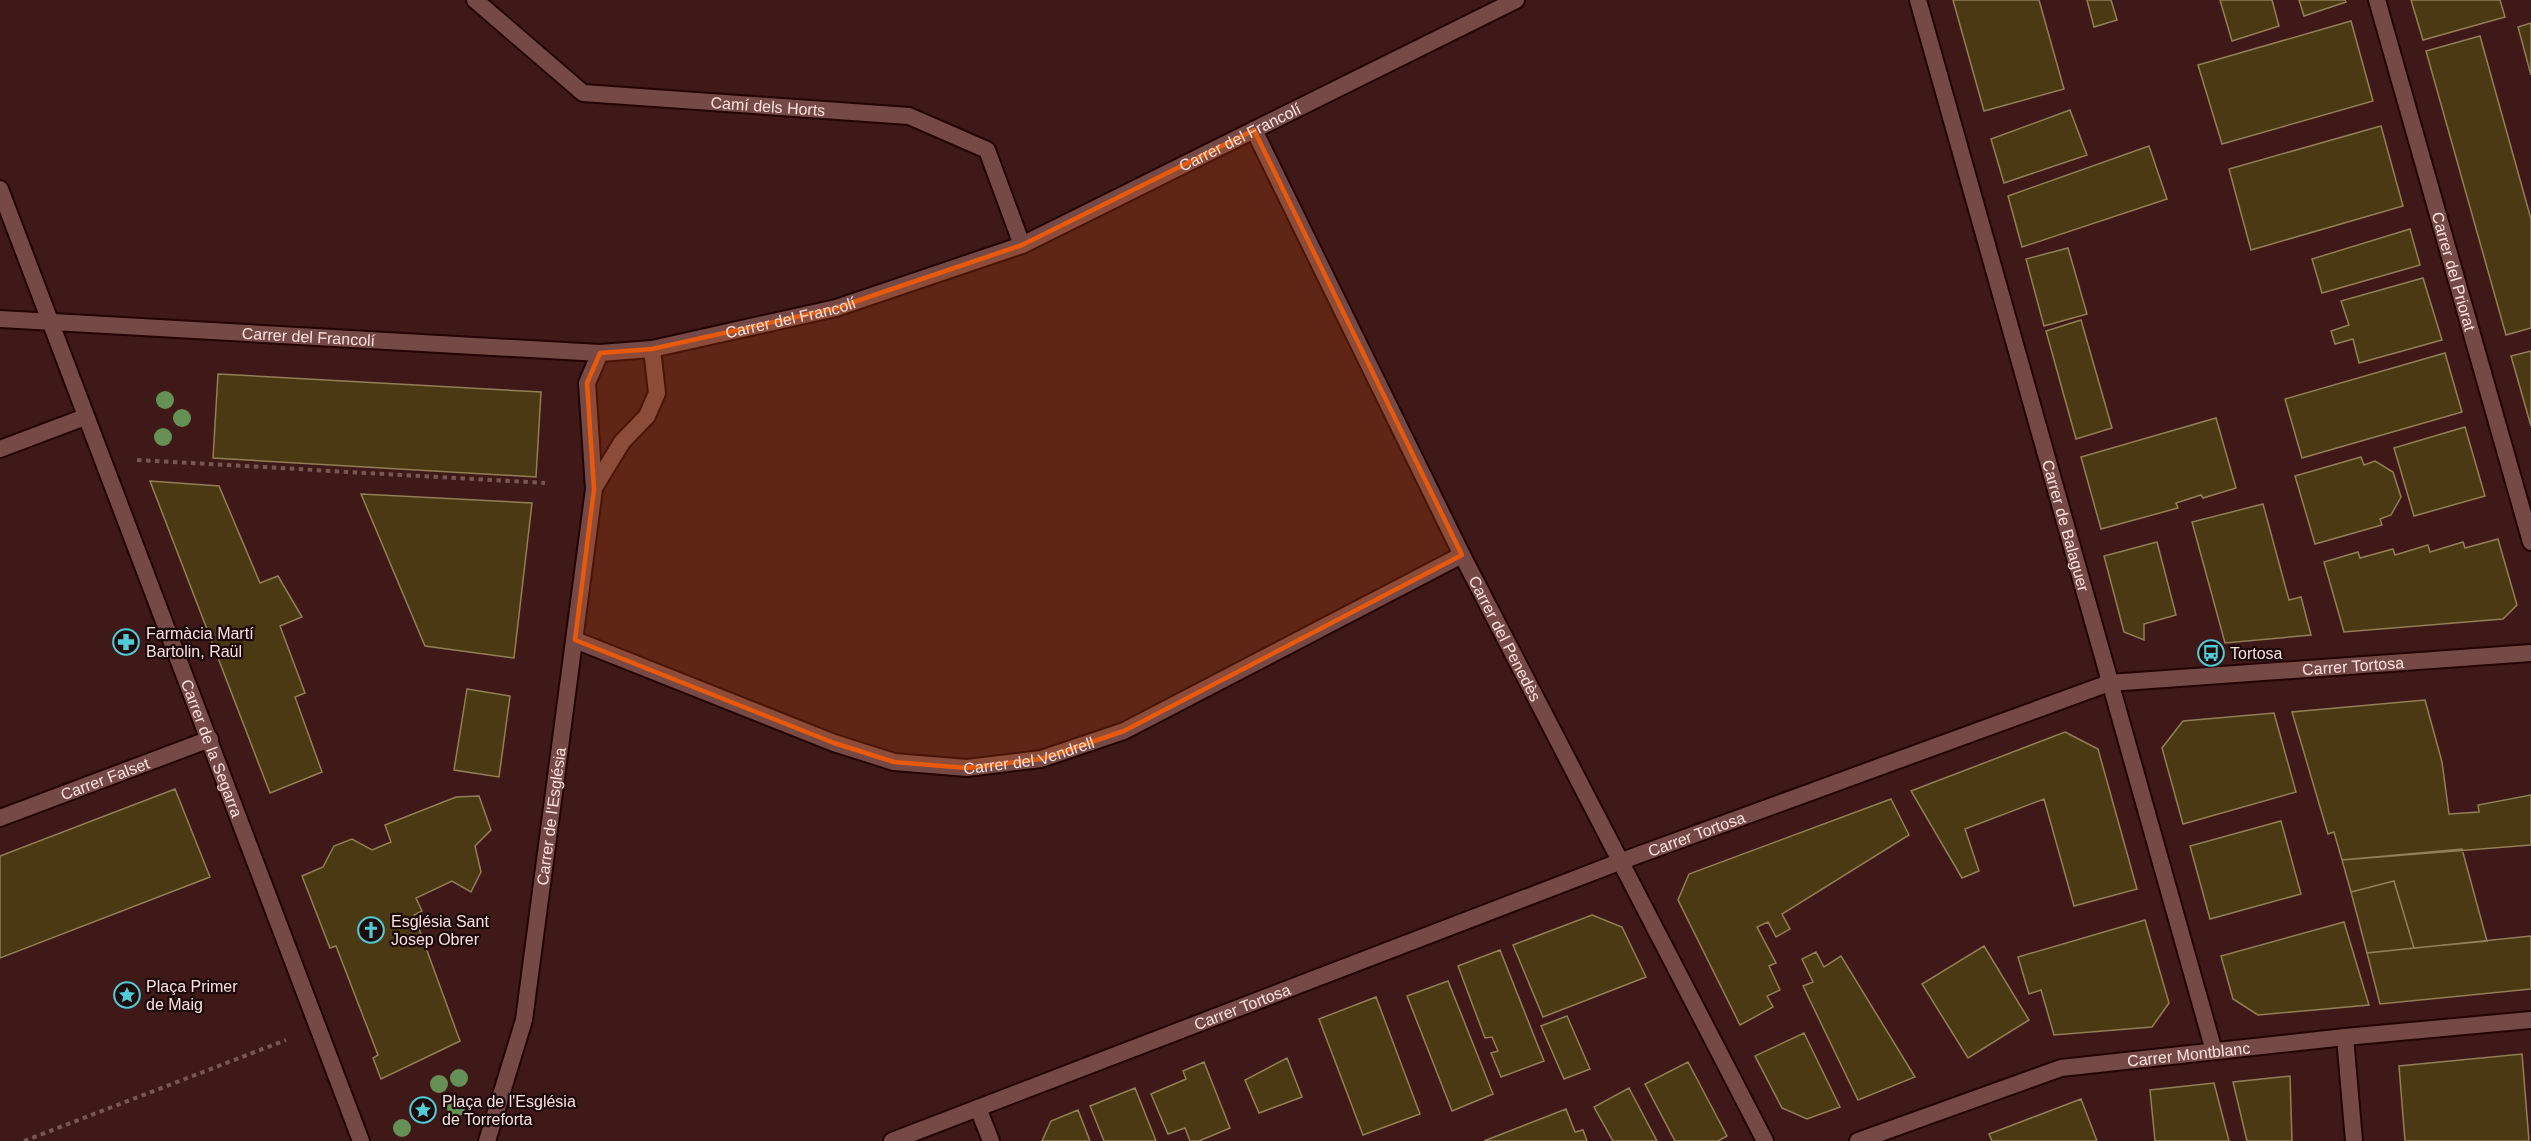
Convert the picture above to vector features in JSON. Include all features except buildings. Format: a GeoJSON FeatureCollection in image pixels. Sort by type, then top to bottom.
{"type":"FeatureCollection","features":[{"type":"Feature","properties":{"kind":"street","name":"Camí dels Horts"},"geometry":{"type":"LineString","coordinates":[[475,0],[583,93],[909,116],[987,150],[1022,245]]}},
{"type":"Feature","properties":{"kind":"street","name":"Carrer del Francolí"},"geometry":{"type":"LineString","coordinates":[[0,319],[600,353],[652,349],[836,308],[1022,245],[1516,0]]}},
{"type":"Feature","properties":{"kind":"street","name":"Carrer de Balaguer"},"geometry":{"type":"LineString","coordinates":[[1918,0],[2214,1051]]}},
{"type":"Feature","properties":{"kind":"street","name":"Carrer del Priorat"},"geometry":{"type":"LineString","coordinates":[[2377,0],[2531,542]]}},
{"type":"Feature","properties":{"kind":"street","name":"Carrer del Penedès"},"geometry":{"type":"LineString","coordinates":[[1254,130],[1462,555],[1619,862],[1766,1141]]}},
{"type":"Feature","properties":{"kind":"street","name":"Carrer de la Segarra"},"geometry":{"type":"LineString","coordinates":[[0,189],[361,1141]]}},
{"type":"Feature","properties":{"kind":"street","name":"Carrer de l'Església"},"geometry":{"type":"LineString","coordinates":[[594,489],[622,442],[646,416],[657,393],[652,349]]}},
{"type":"Feature","properties":{"kind":"street","name":"Carrer de l'Església"},"geometry":{"type":"LineString","coordinates":[[487,1141],[524,1020],[594,489],[587,383],[600,353]]}},
{"type":"Feature","properties":{"kind":"street"},"geometry":{"type":"LineString","coordinates":[[0,449],[85,417]]}},
{"type":"Feature","properties":{"kind":"street","name":"Carrer del Vendrell"},"geometry":{"type":"LineString","coordinates":[[575,640],[834,743],[894,762],[967,768],[1041,759],[1124,730],[1462,555]]}},
{"type":"Feature","properties":{"kind":"street","name":"Carrer Tortosa"},"geometry":{"type":"LineString","coordinates":[[892,1141],[1619,862],[2109,683],[2531,653]]}},
{"type":"Feature","properties":{"kind":"street","name":"Carrer Falset"},"geometry":{"type":"LineString","coordinates":[[0,818],[210,739]]}},
{"type":"Feature","properties":{"kind":"street","name":"Carrer Montblanc"},"geometry":{"type":"LineString","coordinates":[[1857,1141],[2061,1068],[2345,1037],[2531,1020]]}},
{"type":"Feature","properties":{"kind":"street"},"geometry":{"type":"LineString","coordinates":[[2345,1037],[2354,1141]]}},
{"type":"Feature","properties":{"kind":"street"},"geometry":{"type":"LineString","coordinates":[[978,1108],[991,1141]]}},
{"type":"Feature","properties":{"kind":"path"},"geometry":{"type":"LineString","coordinates":[[136,460],[545,483]]}},
{"type":"Feature","properties":{"kind":"path"},"geometry":{"type":"LineString","coordinates":[[24,1141],[286,1040]]}},
{"type":"Feature","properties":{"kind":"highlighted area"},"geometry":{"type":"Polygon","coordinates":[[[1254,130],[1462,555],[1124,731],[1041,759],[967,768],[894,762],[834,743],[575,640],[594,489],[587,383],[600,353],[652,349],[836,308],[1022,245],[1254,130]]]}},
{"type":"Feature","properties":{"kind":"place","name":"Farmàcia Martí Bartolin, Raül"},"geometry":{"type":"Point","coordinates":[126,642]}},
{"type":"Feature","properties":{"kind":"place","name":"Tortosa"},"geometry":{"type":"Point","coordinates":[2211,653]}},
{"type":"Feature","properties":{"kind":"place","name":"Església Sant Josep Obrer"},"geometry":{"type":"Point","coordinates":[371,930]}},
{"type":"Feature","properties":{"kind":"place","name":"Plaça Primer de Maig"},"geometry":{"type":"Point","coordinates":[127,995]}},
{"type":"Feature","properties":{"kind":"place","name":"Plaça de l'Església de Torreforta"},"geometry":{"type":"Point","coordinates":[423,1110]}}]}
